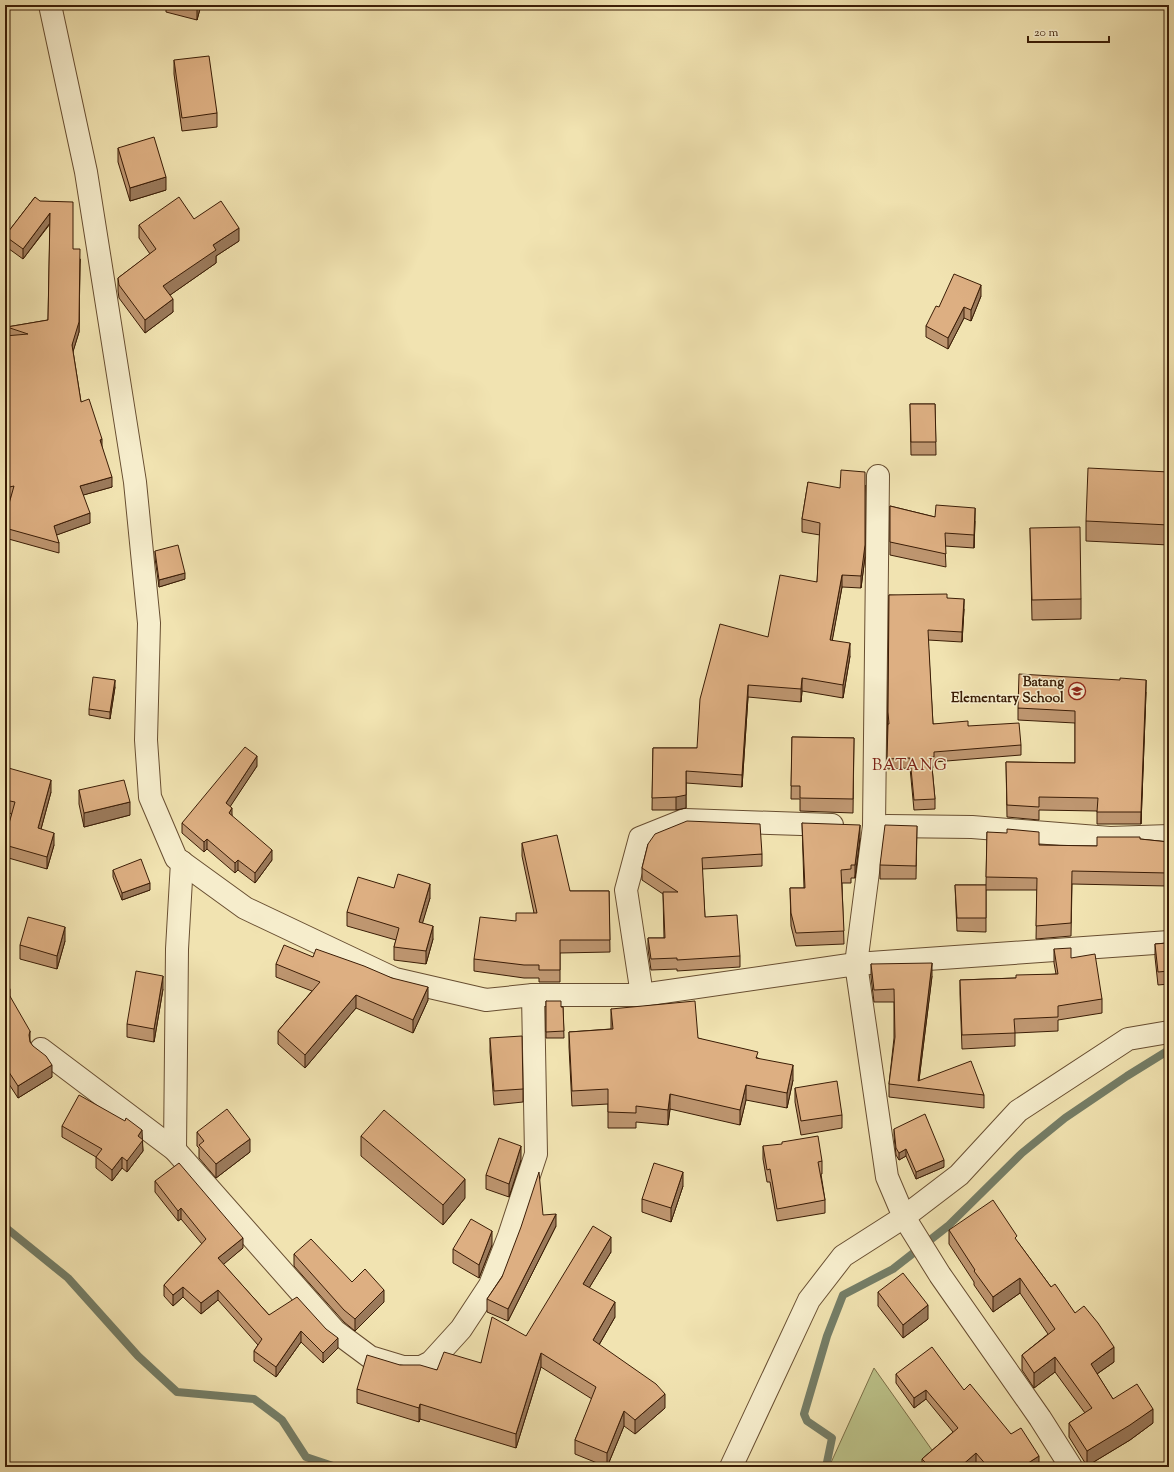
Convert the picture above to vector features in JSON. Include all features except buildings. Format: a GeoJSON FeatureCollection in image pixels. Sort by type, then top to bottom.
{"type":"FeatureCollection","features":[{"type":"Feature","properties":{"kind":"street"},"geometry":{"type":"LineString","coordinates":[[50,5],[86,172],[135,482],[149,622],[146,740],[150,797],[176,858],[245,908],[395,980],[486,1000],[533,995],[642,995],[856,964],[1169,942]]}},
{"type":"Feature","properties":{"kind":"street"},"geometry":{"type":"LineString","coordinates":[[878,476],[861,826],[856,964],[887,1177],[907,1222],[940,1276],[1040,1418],[1071,1467]]}},
{"type":"Feature","properties":{"kind":"street"},"geometry":{"type":"LineString","coordinates":[[642,995],[626,890],[640,838],[685,820],[861,826],[972,826],[1110,838],[1169,836]]}},
{"type":"Feature","properties":{"kind":"street"},"geometry":{"type":"LineString","coordinates":[[175,1150],[177,949],[182,862]]}},
{"type":"Feature","properties":{"kind":"street"},"geometry":{"type":"LineString","coordinates":[[40,1049],[175,1150],[335,1331],[370,1357],[403,1367],[421,1367],[431,1362],[461,1329],[490,1285],[536,1154],[533,995]]}},
{"type":"Feature","properties":{"kind":"street"},"geometry":{"type":"LineString","coordinates":[[731,1467],[809,1300],[843,1256],[907,1222],[959,1175],[1018,1111],[1128,1039],[1169,1032]]}},
{"type":"Feature","properties":{"kind":"green space"},"geometry":{"type":"Polygon","coordinates":[[[874,1368],[944,1467],[829,1467],[874,1368]]]}},
{"type":"Feature","properties":{"kind":"waterway"},"geometry":{"type":"LineString","coordinates":[[826,1467],[832,1438],[807,1421],[804,1414],[827,1336],[843,1295],[893,1269],[948,1226],[1022,1153],[1065,1118],[1127,1076],[1169,1050]]}},
{"type":"Feature","properties":{"kind":"waterway"},"geometry":{"type":"LineString","coordinates":[[5,1227],[68,1278],[138,1356],[177,1392],[254,1399],[282,1420],[306,1457],[336,1467]]}},
{"type":"Feature","properties":{"kind":"place","name":"Batang Elementary School"},"geometry":{"type":"Point","coordinates":[1077,691]}},
{"type":"Feature","properties":{"kind":"district","name":"BATANG"},"geometry":{"type":"Point","coordinates":[910,766]}}]}
